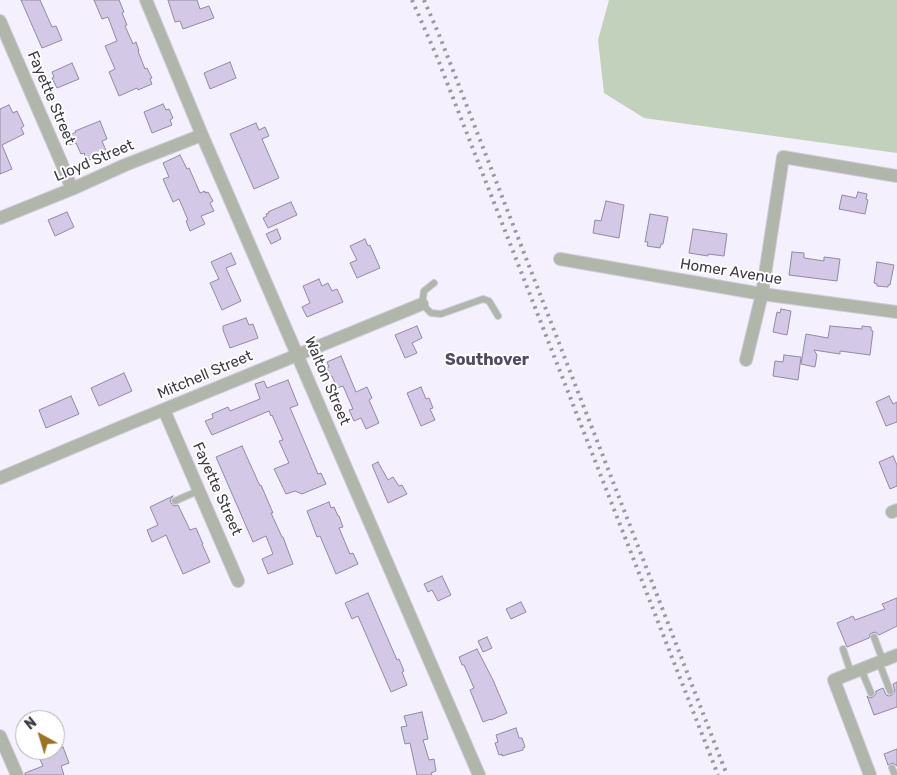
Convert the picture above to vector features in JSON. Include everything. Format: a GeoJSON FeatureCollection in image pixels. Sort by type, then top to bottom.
{"type":"FeatureCollection","features":[{"type":"Feature","properties":{"kind":"street","name":"Walton Street"},"geometry":{"type":"LineString","coordinates":[[146,0],[202,135],[479,775]]}},
{"type":"Feature","properties":{"kind":"street","name":"Fayette Street"},"geometry":{"type":"LineString","coordinates":[[0,21],[72,189]]}},
{"type":"Feature","properties":{"kind":"street","name":"Lloyd Street"},"geometry":{"type":"LineString","coordinates":[[0,218],[125,165],[202,135]]}},
{"type":"Feature","properties":{"kind":"street"},"geometry":{"type":"LineString","coordinates":[[746,360],[762,294],[783,157],[897,176]]}},
{"type":"Feature","properties":{"kind":"street","name":"Homer Avenue"},"geometry":{"type":"LineString","coordinates":[[560,259],[762,294],[897,312]]}},
{"type":"Feature","properties":{"kind":"street","name":"Mitchell Street"},"geometry":{"type":"LineString","coordinates":[[0,478],[422,304]]}},
{"type":"Feature","properties":{"kind":"street","name":"Fayette Street"},"geometry":{"type":"LineString","coordinates":[[164,410],[238,581]]}},
{"type":"Feature","properties":{"kind":"street"},"geometry":{"type":"LineString","coordinates":[[870,775],[834,680],[897,655]]}},
{"type":"Feature","properties":{"kind":"street"},"geometry":{"type":"LineString","coordinates":[[0,736],[17,775]]}},
{"type":"Feature","properties":{"kind":"lane"},"geometry":{"type":"LineString","coordinates":[[434,283],[424,291],[422,304],[431,313],[441,314],[483,298],[489,301],[498,316]]}},
{"type":"Feature","properties":{"kind":"lane"},"geometry":{"type":"LineString","coordinates":[[175,501],[200,490]]}},
{"type":"Feature","properties":{"kind":"lane"},"geometry":{"type":"LineString","coordinates":[[874,637],[890,691]]}},
{"type":"Feature","properties":{"kind":"lane"},"geometry":{"type":"LineString","coordinates":[[843,649],[871,693]]}},
{"type":"Feature","properties":{"kind":"lane"},"geometry":{"type":"LineString","coordinates":[[892,768],[895,775]]}},
{"type":"Feature","properties":{"kind":"green space"},"geometry":{"type":"Polygon","coordinates":[[[609,0],[897,0],[897,153],[644,118],[604,93],[598,40],[609,0]]]}},
{"type":"Feature","properties":{"kind":"building"},"geometry":{"type":"Polygon","coordinates":[[[21,0],[40,0],[52,27],[56,26],[62,40],[42,48],[21,0]]]}},
{"type":"Feature","properties":{"kind":"building"},"geometry":{"type":"Polygon","coordinates":[[[94,0],[119,0],[127,25],[125,26],[133,44],[136,42],[145,69],[147,68],[152,78],[150,79],[152,84],[119,96],[109,72],[115,69],[105,46],[117,41],[108,17],[102,19],[94,0]]]}},
{"type":"Feature","properties":{"kind":"building"},"geometry":{"type":"Polygon","coordinates":[[[168,0],[197,0],[200,9],[209,6],[214,18],[183,29],[180,21],[175,22],[168,0]]]}},
{"type":"Feature","properties":{"kind":"building"},"geometry":{"type":"Polygon","coordinates":[[[230,62],[236,78],[210,89],[204,73],[230,62]]]}},
{"type":"Feature","properties":{"kind":"building"},"geometry":{"type":"Polygon","coordinates":[[[72,63],[79,79],[57,88],[52,78],[54,77],[52,72],[72,63]]]}},
{"type":"Feature","properties":{"kind":"building"},"geometry":{"type":"Polygon","coordinates":[[[163,104],[166,110],[169,109],[173,118],[170,120],[172,125],[152,133],[144,112],[163,104]]]}},
{"type":"Feature","properties":{"kind":"building"},"geometry":{"type":"Polygon","coordinates":[[[9,105],[13,113],[17,111],[24,126],[21,128],[24,134],[2,145],[12,169],[0,174],[0,109],[9,105]]]}},
{"type":"Feature","properties":{"kind":"building"},"geometry":{"type":"Polygon","coordinates":[[[100,121],[107,139],[102,141],[107,153],[103,154],[105,158],[95,162],[94,158],[87,161],[84,153],[81,154],[76,143],[69,145],[66,137],[75,131],[100,121]]]}},
{"type":"Feature","properties":{"kind":"building"},"geometry":{"type":"Polygon","coordinates":[[[256,123],[259,130],[265,127],[269,136],[262,139],[279,178],[254,189],[230,134],[256,123]]]}},
{"type":"Feature","properties":{"kind":"building"},"geometry":{"type":"Polygon","coordinates":[[[180,155],[187,169],[189,168],[200,193],[208,192],[213,201],[210,203],[214,211],[201,216],[205,224],[190,231],[186,221],[188,220],[179,199],[173,202],[163,179],[169,177],[163,163],[180,155]]]}},
{"type":"Feature","properties":{"kind":"building"},"geometry":{"type":"Polygon","coordinates":[[[858,192],[867,194],[866,199],[868,200],[865,214],[839,209],[842,195],[856,198],[858,192]]]}},
{"type":"Feature","properties":{"kind":"building"},"geometry":{"type":"Polygon","coordinates":[[[606,201],[624,205],[619,238],[593,233],[595,220],[601,221],[606,201]]]}},
{"type":"Feature","properties":{"kind":"building"},"geometry":{"type":"Polygon","coordinates":[[[291,202],[297,215],[268,228],[263,218],[267,216],[266,214],[291,202]]]}},
{"type":"Feature","properties":{"kind":"building"},"geometry":{"type":"Polygon","coordinates":[[[67,212],[74,227],[55,236],[48,220],[67,212]]]}},
{"type":"Feature","properties":{"kind":"building"},"geometry":{"type":"Polygon","coordinates":[[[650,214],[668,217],[663,244],[661,244],[660,248],[647,246],[648,242],[645,242],[650,214]]]}},
{"type":"Feature","properties":{"kind":"building"},"geometry":{"type":"Polygon","coordinates":[[[277,229],[281,239],[271,244],[266,234],[277,229]]]}},
{"type":"Feature","properties":{"kind":"building"},"geometry":{"type":"Polygon","coordinates":[[[693,229],[727,234],[724,256],[689,253],[693,229]]]}},
{"type":"Feature","properties":{"kind":"building"},"geometry":{"type":"Polygon","coordinates":[[[365,239],[368,246],[370,245],[380,268],[357,278],[350,263],[357,260],[350,246],[365,239]]]}},
{"type":"Feature","properties":{"kind":"building"},"geometry":{"type":"Polygon","coordinates":[[[792,252],[804,253],[804,258],[824,261],[824,257],[840,259],[837,281],[789,275],[792,252]]]}},
{"type":"Feature","properties":{"kind":"building"},"geometry":{"type":"Polygon","coordinates":[[[231,253],[236,264],[226,268],[241,301],[222,310],[210,283],[219,279],[211,262],[231,253]]]}},
{"type":"Feature","properties":{"kind":"building"},"geometry":{"type":"Polygon","coordinates":[[[877,262],[894,265],[888,287],[877,286],[874,283],[877,262]]]}},
{"type":"Feature","properties":{"kind":"building"},"geometry":{"type":"Polygon","coordinates":[[[319,279],[322,286],[328,283],[332,291],[337,289],[343,302],[307,317],[302,307],[310,303],[303,286],[319,279]]]}},
{"type":"Feature","properties":{"kind":"building"},"geometry":{"type":"Polygon","coordinates":[[[781,309],[791,311],[787,335],[773,332],[777,312],[780,313],[781,309]]]}},
{"type":"Feature","properties":{"kind":"building"},"geometry":{"type":"Polygon","coordinates":[[[246,318],[249,325],[253,324],[258,338],[230,348],[223,326],[246,318]]]}},
{"type":"Feature","properties":{"kind":"building"},"geometry":{"type":"Polygon","coordinates":[[[417,326],[422,338],[412,343],[417,353],[405,358],[395,335],[417,326]]]}},
{"type":"Feature","properties":{"kind":"building"},"geometry":{"type":"Polygon","coordinates":[[[830,326],[862,329],[862,326],[871,327],[873,331],[870,355],[840,351],[840,354],[814,350],[817,355],[815,367],[801,364],[806,334],[828,338],[830,326]]]}},
{"type":"Feature","properties":{"kind":"building"},"geometry":{"type":"Polygon","coordinates":[[[784,355],[801,357],[798,380],[773,376],[775,361],[783,362],[784,355]]]}},
{"type":"Feature","properties":{"kind":"building"},"geometry":{"type":"Polygon","coordinates":[[[341,356],[356,392],[367,387],[372,398],[369,400],[379,423],[366,429],[361,418],[354,421],[349,410],[353,409],[343,386],[337,388],[327,368],[329,367],[327,362],[341,356]]]}},
{"type":"Feature","properties":{"kind":"building"},"geometry":{"type":"Polygon","coordinates":[[[124,373],[132,391],[99,406],[91,388],[124,373]]]}},
{"type":"Feature","properties":{"kind":"building"},"geometry":{"type":"Polygon","coordinates":[[[288,380],[298,405],[290,408],[318,474],[321,473],[326,484],[302,494],[295,491],[286,494],[274,469],[289,463],[279,441],[283,440],[269,411],[212,435],[205,421],[213,418],[212,414],[228,407],[230,411],[260,399],[255,384],[264,381],[267,388],[288,380]]]}},
{"type":"Feature","properties":{"kind":"building"},"geometry":{"type":"Polygon","coordinates":[[[421,387],[426,399],[429,398],[433,408],[430,409],[435,420],[421,426],[407,393],[421,387]]]}},
{"type":"Feature","properties":{"kind":"building"},"geometry":{"type":"Polygon","coordinates":[[[71,396],[79,414],[46,428],[39,410],[71,396]]]}},
{"type":"Feature","properties":{"kind":"building"},"geometry":{"type":"Polygon","coordinates":[[[889,396],[893,404],[897,402],[897,422],[886,426],[876,402],[889,396]]]}},
{"type":"Feature","properties":{"kind":"building"},"geometry":{"type":"Polygon","coordinates":[[[242,446],[261,485],[293,564],[268,574],[262,559],[273,554],[266,536],[253,542],[216,457],[242,446]]]}},
{"type":"Feature","properties":{"kind":"building"},"geometry":{"type":"Polygon","coordinates":[[[893,456],[897,465],[897,486],[890,489],[879,462],[893,456]]]}},
{"type":"Feature","properties":{"kind":"building"},"geometry":{"type":"Polygon","coordinates":[[[378,462],[388,480],[393,477],[399,486],[402,485],[407,494],[388,503],[372,465],[378,462]]]}},
{"type":"Feature","properties":{"kind":"building"},"geometry":{"type":"Polygon","coordinates":[[[173,496],[170,500],[171,503],[174,506],[178,505],[190,530],[196,528],[210,562],[183,574],[166,535],[152,542],[147,530],[158,525],[150,507],[173,496]]]}},
{"type":"Feature","properties":{"kind":"building"},"geometry":{"type":"Polygon","coordinates":[[[329,502],[331,508],[334,507],[339,516],[343,527],[339,528],[350,554],[353,553],[358,564],[336,574],[320,536],[317,537],[307,511],[329,502]]]}},
{"type":"Feature","properties":{"kind":"building"},"geometry":{"type":"Polygon","coordinates":[[[442,576],[451,595],[438,601],[432,590],[428,592],[424,584],[442,576]]]}},
{"type":"Feature","properties":{"kind":"building"},"geometry":{"type":"Polygon","coordinates":[[[368,593],[397,660],[399,659],[404,671],[402,672],[407,685],[391,692],[358,616],[352,619],[345,603],[368,593]]]}},
{"type":"Feature","properties":{"kind":"building"},"geometry":{"type":"Polygon","coordinates":[[[897,598],[897,626],[879,635],[875,632],[872,633],[869,638],[847,647],[837,623],[853,616],[855,620],[885,609],[882,604],[897,598]]]}},
{"type":"Feature","properties":{"kind":"building"},"geometry":{"type":"Polygon","coordinates":[[[521,602],[526,612],[511,619],[506,609],[521,602]]]}},
{"type":"Feature","properties":{"kind":"building"},"geometry":{"type":"Polygon","coordinates":[[[487,637],[492,648],[483,652],[478,641],[487,637]]]}},
{"type":"Feature","properties":{"kind":"building"},"geometry":{"type":"Polygon","coordinates":[[[477,649],[507,713],[483,722],[470,690],[474,688],[459,657],[477,649]]]}},
{"type":"Feature","properties":{"kind":"building"},"geometry":{"type":"Polygon","coordinates":[[[897,682],[897,707],[874,715],[867,696],[873,697],[876,691],[883,688],[886,695],[892,695],[895,691],[893,684],[897,682]]]}},
{"type":"Feature","properties":{"kind":"building"},"geometry":{"type":"Polygon","coordinates":[[[422,712],[428,739],[423,740],[429,760],[434,759],[436,771],[431,773],[432,775],[417,775],[410,743],[405,744],[401,727],[407,726],[404,716],[422,712]]]}},
{"type":"Feature","properties":{"kind":"building"},"geometry":{"type":"Polygon","coordinates":[[[516,728],[519,738],[522,738],[525,747],[523,750],[502,756],[502,754],[499,755],[495,743],[498,742],[496,735],[516,728]]]}},
{"type":"Feature","properties":{"kind":"building"},"geometry":{"type":"Polygon","coordinates":[[[897,749],[897,766],[893,763],[888,765],[884,754],[897,749]]]}},
{"type":"Feature","properties":{"kind":"building"},"geometry":{"type":"Polygon","coordinates":[[[65,752],[69,763],[61,766],[64,775],[25,775],[25,773],[43,766],[40,760],[65,760],[65,752]]]}},
{"type":"Feature","properties":{"kind":"railway"},"geometry":{"type":"LineString","coordinates":[[412,0],[437,57],[718,775]]}},
{"type":"Feature","properties":{"kind":"railway"},"geometry":{"type":"LineString","coordinates":[[424,0],[727,775]]}},
{"type":"Feature","properties":{"kind":"district","name":"Southover"},"geometry":{"type":"Point","coordinates":[487,360]}}]}
